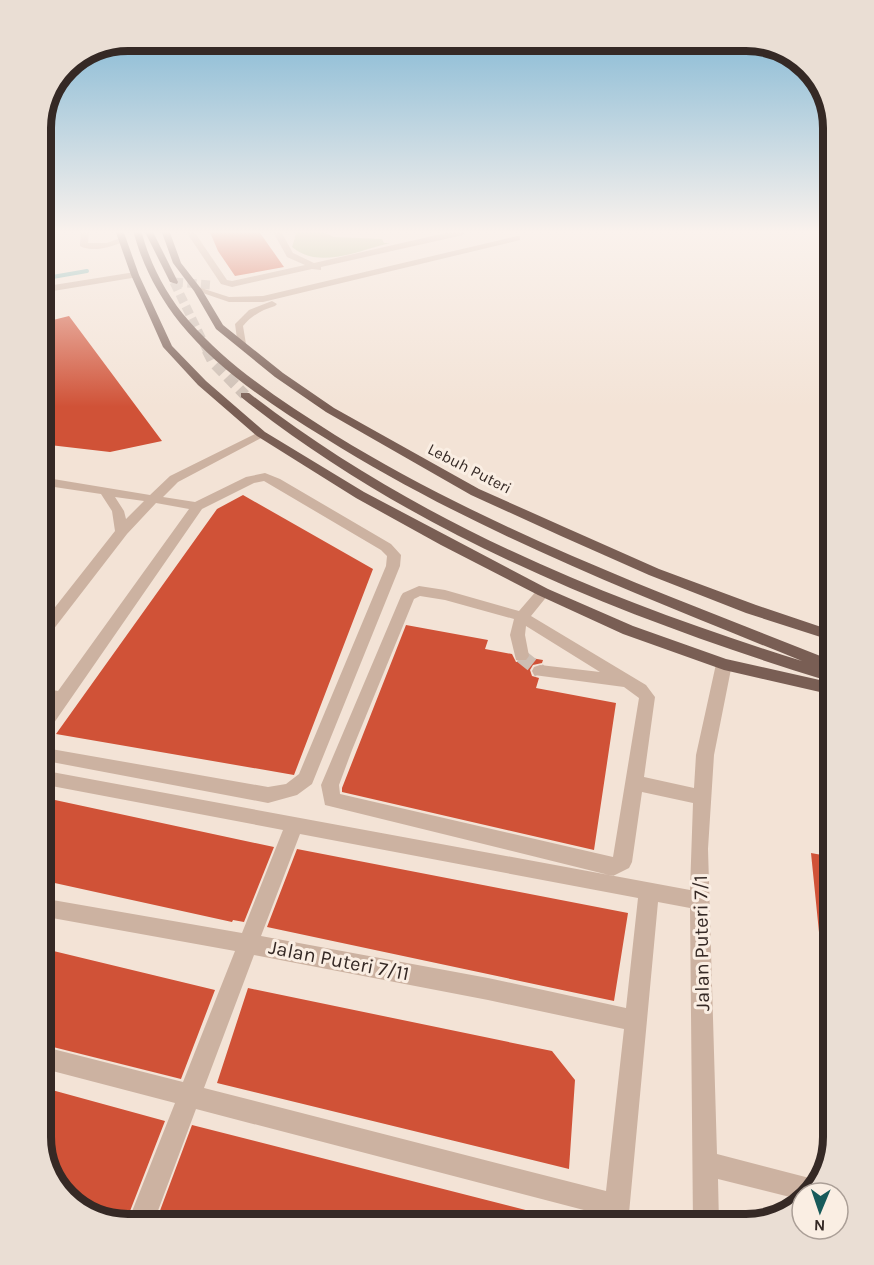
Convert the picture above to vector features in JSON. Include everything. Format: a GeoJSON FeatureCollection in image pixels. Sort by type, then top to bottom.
{"type":"FeatureCollection","features":[{"type":"Feature","properties":{"kind":"main road"},"geometry":{"type":"LineString","coordinates":[[141,289],[168,347],[202,383],[261,434],[360,495],[543,591],[628,630],[724,664],[823,686]]}},
{"type":"Feature","properties":{"kind":"main road"},"geometry":{"type":"LineString","coordinates":[[162,289],[186,324],[242,376],[332,439],[406,483],[577,565],[823,663]]}},
{"type":"Feature","properties":{"kind":"main road","name":"Lebuh Puteri"},"geometry":{"type":"LineString","coordinates":[[198,290],[219,327],[279,375],[330,410],[475,492],[654,572],[752,609],[823,632]]}},
{"type":"Feature","properties":{"kind":"main road"},"geometry":{"type":"LineString","coordinates":[[244,395],[303,439],[392,492],[467,533],[527,562],[670,624],[823,673]]}},
{"type":"Feature","properties":{"kind":"street"},"geometry":{"type":"LineString","coordinates":[[198,290],[220,299],[248,301],[313,289]]}},
{"type":"Feature","properties":{"kind":"street"},"geometry":{"type":"LineString","coordinates":[[241,344],[238,326],[249,313],[323,289]]}},
{"type":"Feature","properties":{"kind":"street"},"geometry":{"type":"LineString","coordinates":[[104,490],[150,487],[174,479],[261,434]]}},
{"type":"Feature","properties":{"kind":"street"},"geometry":{"type":"LineString","coordinates":[[51,714],[197,506],[250,480],[265,477],[386,547],[394,555],[389,575],[306,779],[291,790],[268,795],[51,756]]}},
{"type":"Feature","properties":{"kind":"street"},"geometry":{"type":"LineString","coordinates":[[51,622],[122,531],[174,479]]}},
{"type":"Feature","properties":{"kind":"street"},"geometry":{"type":"LineString","coordinates":[[51,482],[197,506]]}},
{"type":"Feature","properties":{"kind":"street"},"geometry":{"type":"LineString","coordinates":[[104,490],[118,511],[122,531]]}},
{"type":"Feature","properties":{"kind":"street"},"geometry":{"type":"LineString","coordinates":[[419,591],[437,593],[520,616],[640,688],[647,697],[622,862],[613,867],[331,800],[330,785],[408,596],[419,591]]}},
{"type":"Feature","properties":{"kind":"street"},"geometry":{"type":"LineString","coordinates":[[521,656],[518,645],[520,616],[543,591]]}},
{"type":"Feature","properties":{"kind":"street","name":"Jalan Puteri 7/1"},"geometry":{"type":"LineString","coordinates":[[706,1214],[700,901],[701,797],[705,754],[724,664]]}},
{"type":"Feature","properties":{"kind":"street"},"geometry":{"type":"LineString","coordinates":[[540,671],[627,681]]}},
{"type":"Feature","properties":{"kind":"street"},"geometry":{"type":"LineString","coordinates":[[51,696],[62,698]]}},
{"type":"Feature","properties":{"kind":"street"},"geometry":{"type":"LineString","coordinates":[[51,779],[700,901]]}},
{"type":"Feature","properties":{"kind":"street"},"geometry":{"type":"LineString","coordinates":[[634,783],[701,797]]}},
{"type":"Feature","properties":{"kind":"street"},"geometry":{"type":"LineString","coordinates":[[144,1214],[294,825]]}},
{"type":"Feature","properties":{"kind":"street"},"geometry":{"type":"LineString","coordinates":[[616,1214],[649,892]]}},
{"type":"Feature","properties":{"kind":"street","name":"Jalan Puteri 7/11"},"geometry":{"type":"LineString","coordinates":[[51,910],[249,943],[554,1002],[636,1021]]}},
{"type":"Feature","properties":{"kind":"street"},"geometry":{"type":"LineString","coordinates":[[51,1060],[190,1095],[612,1214]]}},
{"type":"Feature","properties":{"kind":"street"},"geometry":{"type":"LineString","coordinates":[[706,1164],[790,1184]]}},
{"type":"Feature","properties":{"kind":"building"},"geometry":{"type":"Polygon","coordinates":[[[69,316],[162,441],[110,452],[51,445],[51,320],[69,316]]]}},
{"type":"Feature","properties":{"kind":"building"},"geometry":{"type":"Polygon","coordinates":[[[243,495],[373,569],[294,775],[56,734],[217,509],[243,495]]]}},
{"type":"Feature","properties":{"kind":"building"},"geometry":{"type":"Polygon","coordinates":[[[406,625],[488,640],[485,649],[512,654],[516,662],[526,662],[531,658],[543,660],[542,663],[533,665],[530,670],[532,676],[539,678],[536,688],[616,703],[594,850],[342,792],[406,625]]]}},
{"type":"Feature","properties":{"kind":"building"},"geometry":{"type":"Polygon","coordinates":[[[51,799],[274,847],[244,922],[233,920],[232,922],[51,882],[51,799]]]}},
{"type":"Feature","properties":{"kind":"building"},"geometry":{"type":"Polygon","coordinates":[[[297,849],[628,913],[614,1001],[267,927],[297,849]]]}},
{"type":"Feature","properties":{"kind":"building"},"geometry":{"type":"Polygon","coordinates":[[[811,853],[823,855],[823,952],[821,952],[811,853]]]}},
{"type":"Feature","properties":{"kind":"building"},"geometry":{"type":"Polygon","coordinates":[[[51,950],[215,990],[181,1079],[51,1046],[51,950]]]}},
{"type":"Feature","properties":{"kind":"building"},"geometry":{"type":"Polygon","coordinates":[[[248,988],[552,1051],[575,1080],[569,1169],[217,1083],[248,988]]]}},
{"type":"Feature","properties":{"kind":"building"},"geometry":{"type":"Polygon","coordinates":[[[51,1090],[165,1121],[129,1214],[108,1211],[81,1198],[61,1175],[52,1147],[51,1090]]]}},
{"type":"Feature","properties":{"kind":"building"},"geometry":{"type":"Polygon","coordinates":[[[192,1125],[541,1214],[159,1214],[192,1125]]]}},
{"type":"Feature","properties":{"kind":"tunnel"},"geometry":{"type":"LineString","coordinates":[[177,289],[208,352]]}},
{"type":"Feature","properties":{"kind":"tunnel"},"geometry":{"type":"LineString","coordinates":[[208,352],[213,362],[245,395]]}},
{"type":"Feature","properties":{"kind":"tunnel"},"geometry":{"type":"LineString","coordinates":[[521,656],[540,671]]}}]}
